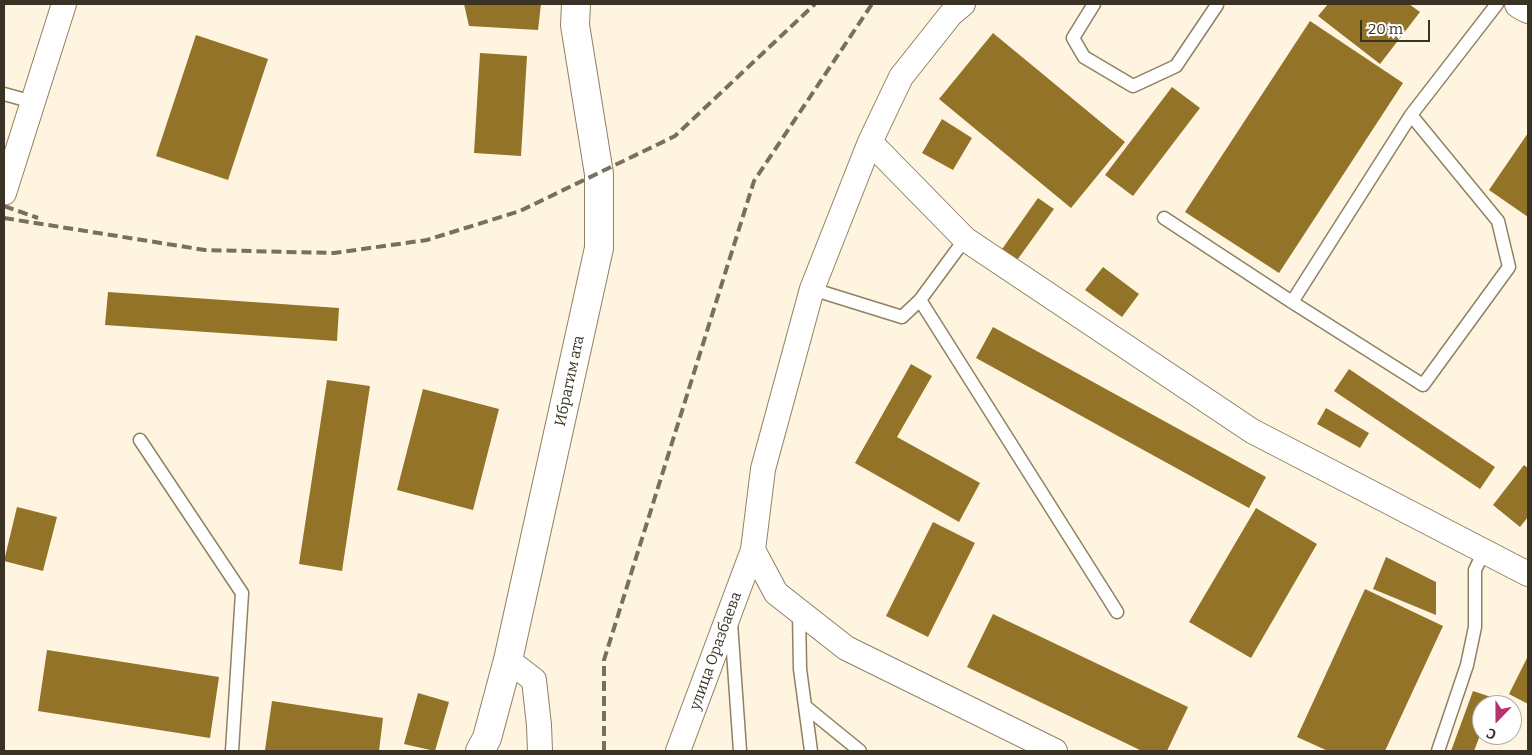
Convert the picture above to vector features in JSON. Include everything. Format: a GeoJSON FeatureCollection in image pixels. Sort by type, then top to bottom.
{"type":"FeatureCollection","features":[{"type":"Feature","properties":{"kind":"street"},"geometry":{"type":"LineString","coordinates":[[6,181],[64,4]]}},
{"type":"Feature","properties":{"kind":"street","name":"Ибрагим ата"},"geometry":{"type":"LineString","coordinates":[[480,751],[486,738],[508,660],[600,248],[599,174],[575,25],[576,4]]}},
{"type":"Feature","properties":{"kind":"street","name":"улица Оразбаева"},"geometry":{"type":"LineString","coordinates":[[678,751],[753,550],[762,469],[812,290],[870,142],[900,78],[951,14],[963,4]]}},
{"type":"Feature","properties":{"kind":"street"},"geometry":{"type":"LineString","coordinates":[[1519,4],[1528,9]]}},
{"type":"Feature","properties":{"kind":"street"},"geometry":{"type":"LineString","coordinates":[[870,142],[965,239],[1252,431],[1528,574]]}},
{"type":"Feature","properties":{"kind":"street"},"geometry":{"type":"LineString","coordinates":[[753,550],[776,593],[846,648],[1055,751]]}},
{"type":"Feature","properties":{"kind":"street"},"geometry":{"type":"LineString","coordinates":[[508,660],[534,680],[540,725],[540,751]]}},
{"type":"Feature","properties":{"kind":"lane"},"geometry":{"type":"LineString","coordinates":[[1094,4],[1073,38],[1084,57],[1134,86],[1176,66],[1216,4]]}},
{"type":"Feature","properties":{"kind":"lane"},"geometry":{"type":"LineString","coordinates":[[1292,302],[1411,115],[1497,4]]}},
{"type":"Feature","properties":{"kind":"lane"},"geometry":{"type":"LineString","coordinates":[[4,94],[33,102]]}},
{"type":"Feature","properties":{"kind":"lane"},"geometry":{"type":"LineString","coordinates":[[1164,218],[1423,385],[1509,267],[1498,221],[1411,115]]}},
{"type":"Feature","properties":{"kind":"lane"},"geometry":{"type":"LineString","coordinates":[[812,290],[902,317],[920,300],[965,239]]}},
{"type":"Feature","properties":{"kind":"lane"},"geometry":{"type":"LineString","coordinates":[[920,300],[1117,612]]}},
{"type":"Feature","properties":{"kind":"lane"},"geometry":{"type":"LineString","coordinates":[[140,440],[242,593],[232,751]]}},
{"type":"Feature","properties":{"kind":"lane"},"geometry":{"type":"LineString","coordinates":[[1438,751],[1467,665],[1475,627],[1475,570],[1484,551]]}},
{"type":"Feature","properties":{"kind":"lane"},"geometry":{"type":"LineString","coordinates":[[731,610],[740,751]]}},
{"type":"Feature","properties":{"kind":"lane"},"geometry":{"type":"LineString","coordinates":[[799,611],[800,669],[811,751]]}},
{"type":"Feature","properties":{"kind":"lane"},"geometry":{"type":"LineString","coordinates":[[806,706],[860,751]]}},
{"type":"Feature","properties":{"kind":"building"},"geometry":{"type":"Polygon","coordinates":[[[464,4],[541,4],[538,30],[469,26],[464,4]]]}},
{"type":"Feature","properties":{"kind":"building"},"geometry":{"type":"Polygon","coordinates":[[[1328,4],[1409,4],[1420,12],[1380,64],[1318,16],[1328,4]]]}},
{"type":"Feature","properties":{"kind":"building"},"geometry":{"type":"Polygon","coordinates":[[[1310,21],[1403,83],[1279,273],[1185,212],[1310,21]]]}},
{"type":"Feature","properties":{"kind":"building"},"geometry":{"type":"Polygon","coordinates":[[[993,33],[1125,142],[1071,208],[939,99],[993,33]]]}},
{"type":"Feature","properties":{"kind":"building"},"geometry":{"type":"Polygon","coordinates":[[[196,35],[268,59],[228,180],[156,156],[196,35]]]}},
{"type":"Feature","properties":{"kind":"building"},"geometry":{"type":"Polygon","coordinates":[[[480,53],[527,56],[521,156],[474,153],[480,53]]]}},
{"type":"Feature","properties":{"kind":"building"},"geometry":{"type":"Polygon","coordinates":[[[1172,87],[1200,108],[1133,196],[1105,175],[1172,87]]]}},
{"type":"Feature","properties":{"kind":"building"},"geometry":{"type":"Polygon","coordinates":[[[942,119],[972,138],[953,170],[922,153],[942,119]]]}},
{"type":"Feature","properties":{"kind":"building"},"geometry":{"type":"Polygon","coordinates":[[[1528,133],[1528,217],[1489,190],[1528,133]]]}},
{"type":"Feature","properties":{"kind":"building"},"geometry":{"type":"Polygon","coordinates":[[[1038,198],[1054,209],[1015,263],[1000,252],[1038,198]]]}},
{"type":"Feature","properties":{"kind":"building"},"geometry":{"type":"Polygon","coordinates":[[[1103,267],[1139,294],[1122,317],[1085,290],[1103,267]]]}},
{"type":"Feature","properties":{"kind":"building"},"geometry":{"type":"Polygon","coordinates":[[[108,292],[339,308],[337,341],[105,325],[108,292]]]}},
{"type":"Feature","properties":{"kind":"building"},"geometry":{"type":"Polygon","coordinates":[[[993,327],[1266,477],[1249,508],[976,358],[993,327]]]}},
{"type":"Feature","properties":{"kind":"building"},"geometry":{"type":"Polygon","coordinates":[[[911,364],[932,376],[897,437],[980,483],[959,522],[855,463],[911,364]]]}},
{"type":"Feature","properties":{"kind":"building"},"geometry":{"type":"Polygon","coordinates":[[[1349,369],[1495,467],[1480,489],[1334,391],[1349,369]]]}},
{"type":"Feature","properties":{"kind":"building"},"geometry":{"type":"Polygon","coordinates":[[[327,380],[370,386],[342,571],[299,564],[327,380]]]}},
{"type":"Feature","properties":{"kind":"building"},"geometry":{"type":"Polygon","coordinates":[[[423,389],[499,409],[473,510],[397,490],[423,389]]]}},
{"type":"Feature","properties":{"kind":"building"},"geometry":{"type":"Polygon","coordinates":[[[1326,408],[1369,433],[1360,448],[1317,424],[1326,408]]]}},
{"type":"Feature","properties":{"kind":"building"},"geometry":{"type":"Polygon","coordinates":[[[1524,465],[1528,468],[1528,517],[1520,527],[1493,505],[1524,465]]]}},
{"type":"Feature","properties":{"kind":"building"},"geometry":{"type":"Polygon","coordinates":[[[17,507],[57,517],[43,571],[4,561],[17,507]]]}},
{"type":"Feature","properties":{"kind":"building"},"geometry":{"type":"Polygon","coordinates":[[[1256,508],[1317,544],[1251,658],[1189,622],[1256,508]]]}},
{"type":"Feature","properties":{"kind":"building"},"geometry":{"type":"Polygon","coordinates":[[[933,522],[975,543],[928,637],[886,616],[933,522]]]}},
{"type":"Feature","properties":{"kind":"building"},"geometry":{"type":"Polygon","coordinates":[[[1386,557],[1436,582],[1436,615],[1373,589],[1386,557]]]}},
{"type":"Feature","properties":{"kind":"building"},"geometry":{"type":"Polygon","coordinates":[[[1365,589],[1443,626],[1385,751],[1328,751],[1297,737],[1365,589]]]}},
{"type":"Feature","properties":{"kind":"building"},"geometry":{"type":"Polygon","coordinates":[[[993,614],[1188,707],[1167,751],[1142,751],[967,667],[993,614]]]}},
{"type":"Feature","properties":{"kind":"building"},"geometry":{"type":"Polygon","coordinates":[[[47,650],[219,677],[210,738],[38,711],[47,650]]]}},
{"type":"Feature","properties":{"kind":"building"},"geometry":{"type":"Polygon","coordinates":[[[1528,656],[1528,704],[1522,701],[1522,695],[1509,694],[1528,656]]]}},
{"type":"Feature","properties":{"kind":"building"},"geometry":{"type":"Polygon","coordinates":[[[1473,691],[1485,695],[1472,695],[1472,745],[1476,745],[1474,751],[1451,751],[1473,691]]]}},
{"type":"Feature","properties":{"kind":"building"},"geometry":{"type":"Polygon","coordinates":[[[418,693],[449,702],[435,751],[404,744],[418,693]]]}},
{"type":"Feature","properties":{"kind":"building"},"geometry":{"type":"Polygon","coordinates":[[[272,701],[383,718],[379,751],[265,750],[272,701]]]}},
{"type":"Feature","properties":{"kind":"railway"},"geometry":{"type":"LineString","coordinates":[[4,218],[205,250],[334,253],[427,240],[520,211],[675,136],[815,4]]}},
{"type":"Feature","properties":{"kind":"railway"},"geometry":{"type":"LineString","coordinates":[[604,751],[604,660],[754,181],[872,4]]}},
{"type":"Feature","properties":{"kind":"railway"},"geometry":{"type":"LineString","coordinates":[[4,206],[38,218]]}}]}
